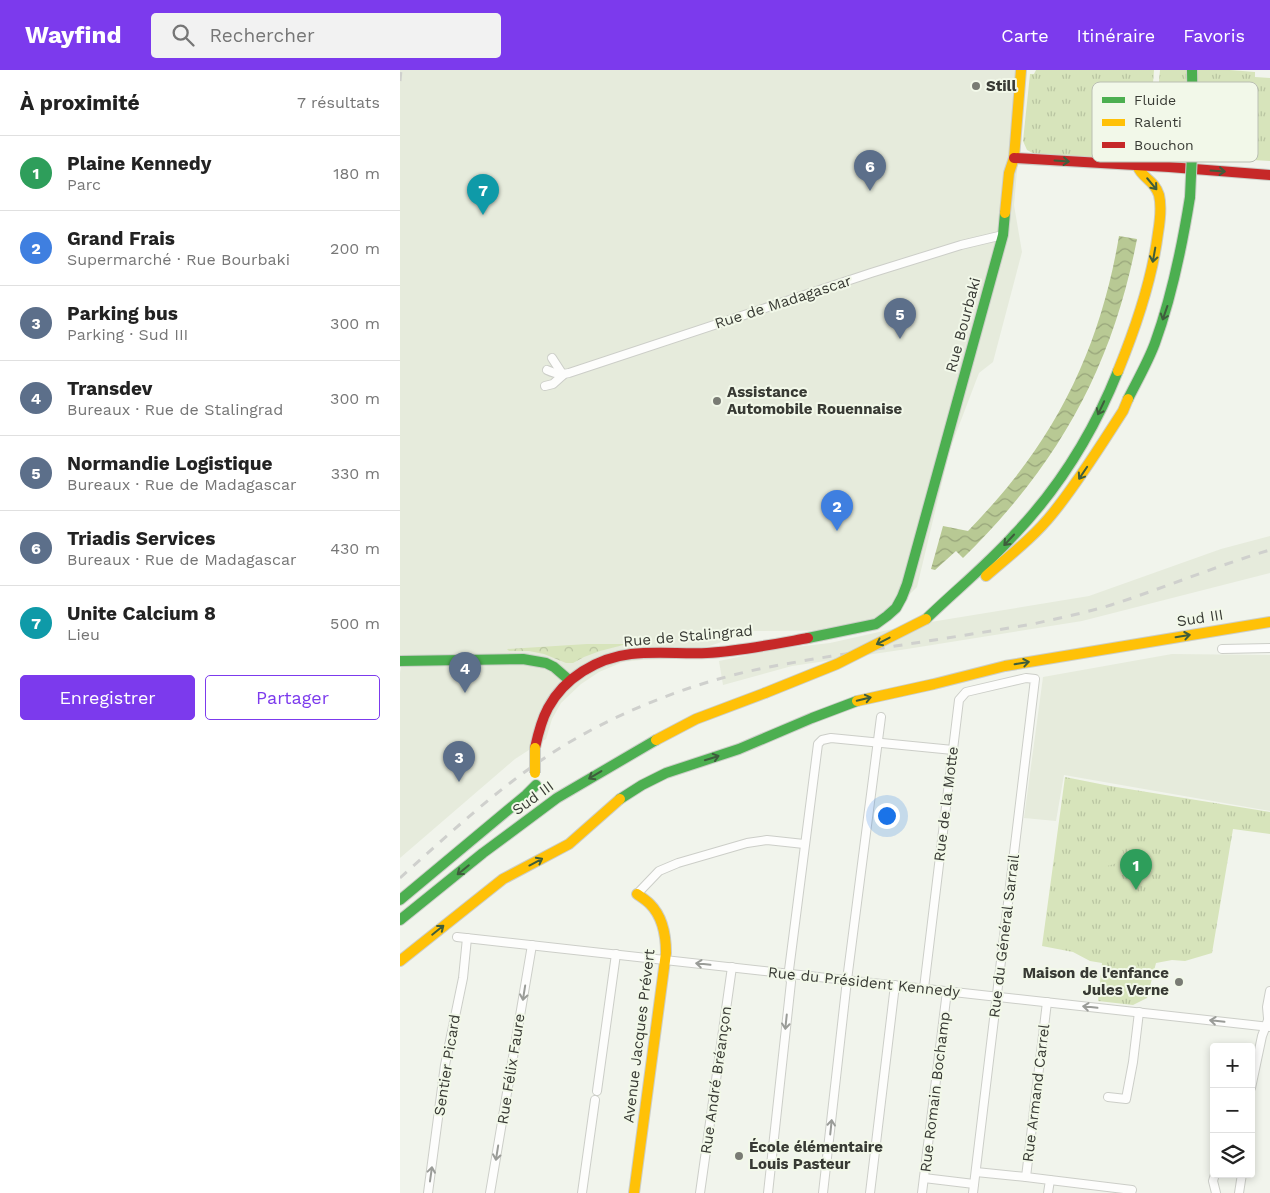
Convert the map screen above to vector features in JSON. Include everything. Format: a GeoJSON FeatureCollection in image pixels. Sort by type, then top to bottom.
{"type":"FeatureCollection","features":[{"type":"Feature","properties":{"kind":"main road","name":"Rue Bourbaki"},"geometry":{"type":"LineString","coordinates":[[907,584],[1004,235],[1007,187],[1010,168],[1014,158],[1021,70]]}},
{"type":"Feature","properties":{"kind":"main road"},"geometry":{"type":"LineString","coordinates":[[1014,158],[1270,175]]}},
{"type":"Feature","properties":{"kind":"main road"},"geometry":{"type":"LineString","coordinates":[[926,619],[986,576],[1031,537],[1081,476],[1123,411],[1154,345],[1172,292],[1190,197],[1192,162]]}},
{"type":"Feature","properties":{"kind":"main road"},"geometry":{"type":"LineString","coordinates":[[926,619],[990,560],[1027,521],[1064,473],[1095,422],[1122,363],[1137,321],[1152,269],[1157,238],[1160,196],[1150,180],[1141,174],[1137,166]]}},
{"type":"Feature","properties":{"kind":"main road","name":"Rue de Stalingrad"},"geometry":{"type":"LineString","coordinates":[[569,680],[592,666],[623,655],[700,654],[739,649],[876,624],[893,612],[900,602],[907,584]]}},
{"type":"Feature","properties":{"kind":"main road","name":"Sud III"},"geometry":{"type":"LineString","coordinates":[[400,920],[557,798],[664,735],[696,719],[765,694],[837,664],[926,619]]}},
{"type":"Feature","properties":{"kind":"main road","name":"Sud III"},"geometry":{"type":"LineString","coordinates":[[400,961],[503,879],[569,844],[617,801],[666,773],[739,749],[860,700],[1005,666],[1270,622]]}},
{"type":"Feature","properties":{"kind":"main road"},"geometry":{"type":"LineString","coordinates":[[400,661],[523,658],[546,663],[562,672],[569,680],[556,696],[539,727],[535,748],[536,785],[400,900]]}},
{"type":"Feature","properties":{"kind":"main road","name":"Avenue Jacques Prévert"},"geometry":{"type":"LineString","coordinates":[[634,1193],[666,960],[666,942],[662,925],[652,905],[637,894]]}},
{"type":"Feature","properties":{"kind":"street","name":"Rue de Madagascar"},"geometry":{"type":"LineString","coordinates":[[545,386],[553,384],[563,374],[871,273],[961,245],[1004,235]]}},
{"type":"Feature","properties":{"kind":"street"},"geometry":{"type":"LineString","coordinates":[[552,358],[563,374]]}},
{"type":"Feature","properties":{"kind":"street"},"geometry":{"type":"LineString","coordinates":[[548,370],[554,374],[563,374]]}},
{"type":"Feature","properties":{"kind":"street"},"geometry":{"type":"LineString","coordinates":[[1222,649],[1270,648]]}},
{"type":"Feature","properties":{"kind":"street","name":"Rue de la Motte"},"geometry":{"type":"LineString","coordinates":[[924,988],[959,700],[966,692],[1026,678],[1035,679]]}},
{"type":"Feature","properties":{"kind":"street","name":"Rue du Général Sarrail"},"geometry":{"type":"LineString","coordinates":[[973,1193],[1035,679]]}},
{"type":"Feature","properties":{"kind":"street"},"geometry":{"type":"LineString","coordinates":[[823,1193],[847,980],[881,716]]}},
{"type":"Feature","properties":{"kind":"street"},"geometry":{"type":"LineString","coordinates":[[768,1193],[791,982],[788,973],[818,744],[822,740],[831,738],[953,750]]}},
{"type":"Feature","properties":{"kind":"street"},"geometry":{"type":"LineString","coordinates":[[637,894],[659,871],[678,863],[748,843],[767,840],[804,844]]}},
{"type":"Feature","properties":{"kind":"street","name":"Rue du Président Kennedy"},"geometry":{"type":"LineString","coordinates":[[457,937],[1139,1012],[1269,1022]]}},
{"type":"Feature","properties":{"kind":"street","name":"Sentier Picard"},"geometry":{"type":"LineString","coordinates":[[428,1193],[446,1065],[463,978],[467,938]]}},
{"type":"Feature","properties":{"kind":"street","name":"Rue Félix Faure"},"geometry":{"type":"LineString","coordinates":[[490,1193],[532,945]]}},
{"type":"Feature","properties":{"kind":"street"},"geometry":{"type":"LineString","coordinates":[[597,1091],[616,954]]}},
{"type":"Feature","properties":{"kind":"street","name":"Rue André Bréançon"},"geometry":{"type":"LineString","coordinates":[[700,1193],[732,967]]}},
{"type":"Feature","properties":{"kind":"street"},"geometry":{"type":"LineString","coordinates":[[870,1193],[895,985]]}},
{"type":"Feature","properties":{"kind":"street","name":"Rue Romain Bochamp"},"geometry":{"type":"LineString","coordinates":[[922,1193],[947,991]]}},
{"type":"Feature","properties":{"kind":"street"},"geometry":{"type":"LineString","coordinates":[[1255,1069],[1262,1036],[1269,1022],[1267,1007],[1270,991]]}},
{"type":"Feature","properties":{"kind":"street","name":"Rue Armand Carrel"},"geometry":{"type":"LineString","coordinates":[[1047,1002],[1026,1177],[1050,1180],[1048,1193]]}},
{"type":"Feature","properties":{"kind":"street"},"geometry":{"type":"LineString","coordinates":[[1108,1097],[1126,1099],[1139,1012]]}},
{"type":"Feature","properties":{"kind":"street"},"geometry":{"type":"LineString","coordinates":[[582,1193],[595,1100]]}},
{"type":"Feature","properties":{"kind":"street"},"geometry":{"type":"LineString","coordinates":[[976,1172],[1026,1177]]}},
{"type":"Feature","properties":{"kind":"street"},"geometry":{"type":"LineString","coordinates":[[924,1178],[974,1184]]}},
{"type":"Feature","properties":{"kind":"street"},"geometry":{"type":"LineString","coordinates":[[1214,1178],[1216,1193]]}},
{"type":"Feature","properties":{"kind":"street"},"geometry":{"type":"LineString","coordinates":[[1240,1193],[1242,1178]]}},
{"type":"Feature","properties":{"kind":"street"},"geometry":{"type":"LineString","coordinates":[[1050,1180],[1132,1190],[1132,1193]]}},
{"type":"Feature","properties":{"kind":"shaded area"},"geometry":{"type":"Polygon","coordinates":[[[400,70],[1026,70],[1014,205],[1022,252],[993,362],[979,373],[950,449],[917,587],[893,611],[868,630],[754,631],[671,659],[623,662],[599,672],[581,684],[561,703],[552,719],[546,739],[515,759],[400,858],[400,673],[403,656],[400,656],[400,70]]]}},
{"type":"Feature","properties":{"kind":"shaded area"},"geometry":{"type":"Polygon","coordinates":[[[1270,536],[1270,573],[1082,621],[792,666],[723,685],[719,661],[778,649],[830,643],[906,626],[1089,596],[1221,549],[1270,536]]]}},
{"type":"Feature","properties":{"kind":"shaded area"},"geometry":{"type":"Polygon","coordinates":[[[1172,654],[1270,655],[1270,811],[1064,775],[1056,821],[1024,818],[1043,677],[1172,654]]]}},
{"type":"Feature","properties":{"kind":"green space"},"geometry":{"type":"Polygon","coordinates":[[[1036,70],[1154,70],[1153,82],[1092,82],[1092,158],[1036,155],[1027,150],[1023,141],[1030,74],[1034,74],[1036,70]]]}},
{"type":"Feature","properties":{"kind":"green space"},"geometry":{"type":"Polygon","coordinates":[[[1160,70],[1230,70],[1255,72],[1255,77],[1270,78],[1270,161],[1258,160],[1258,82],[1159,82],[1160,70]]]}},
{"type":"Feature","properties":{"kind":"green space"},"geometry":{"type":"Polygon","coordinates":[[[587,644],[627,644],[600,651],[573,663],[566,663],[544,654],[529,651],[509,651],[507,649],[587,644]]]}},
{"type":"Feature","properties":{"kind":"green space"},"geometry":{"type":"Polygon","coordinates":[[[1065,777],[1270,812],[1270,834],[1233,829],[1212,953],[1185,961],[1172,960],[1156,963],[1147,998],[1133,1005],[1098,1001],[1102,963],[1090,961],[1073,952],[1042,946],[1065,777]]]}},
{"type":"Feature","properties":{"kind":"green space"},"geometry":{"type":"Polygon","coordinates":[[[1120,848],[1125,857],[1124,861],[1104,867],[1100,866],[1098,858],[1100,855],[1120,848]]]}},
{"type":"Feature","properties":{"kind":"water"},"geometry":{"type":"Polygon","coordinates":[[[1119,236],[1137,239],[1126,286],[1096,373],[1076,413],[1053,451],[1026,488],[996,523],[963,558],[956,551],[935,570],[931,569],[943,526],[968,531],[1013,480],[1034,453],[1052,424],[1082,365],[1094,334],[1113,269],[1119,236]]]}},
{"type":"Feature","properties":{"kind":"railway"},"geometry":{"type":"LineString","coordinates":[[400,81],[401,70]]}},
{"type":"Feature","properties":{"kind":"railway"},"geometry":{"type":"LineString","coordinates":[[400,878],[493,797],[552,753],[574,739],[622,715],[673,694],[725,677],[765,668],[1033,624],[1082,613],[1111,605],[1270,550]]}},
{"type":"Feature","properties":{"kind":"traffic: fast"},"geometry":{"type":"LineString","coordinates":[[1192,70],[1192,82]]}},
{"type":"Feature","properties":{"kind":"traffic: fast"},"geometry":{"type":"LineString","coordinates":[[1190,197],[1192,162]]}},
{"type":"Feature","properties":{"kind":"traffic: fast"},"geometry":{"type":"LineString","coordinates":[[1128,399],[1155,343],[1167,307],[1184,234],[1190,197]]}},
{"type":"Feature","properties":{"kind":"traffic: fast"},"geometry":{"type":"LineString","coordinates":[[808,638],[876,624],[896,608],[902,597],[1003,235],[1005,213]]}},
{"type":"Feature","properties":{"kind":"traffic: fast"},"geometry":{"type":"LineString","coordinates":[[926,619],[1004,546],[1046,498],[1086,437],[1118,371]]}},
{"type":"Feature","properties":{"kind":"traffic: fast"},"geometry":{"type":"LineString","coordinates":[[400,661],[523,659],[546,663],[554,667],[569,680]]}},
{"type":"Feature","properties":{"kind":"traffic: fast"},"geometry":{"type":"LineString","coordinates":[[620,799],[666,773],[739,749],[857,701]]}},
{"type":"Feature","properties":{"kind":"traffic: fast"},"geometry":{"type":"LineString","coordinates":[[400,920],[483,853],[557,798],[656,740]]}},
{"type":"Feature","properties":{"kind":"traffic: fast"},"geometry":{"type":"LineString","coordinates":[[400,900],[536,785]]}},
{"type":"Feature","properties":{"kind":"traffic: slow"},"geometry":{"type":"LineString","coordinates":[[1005,213],[1009,173],[1014,158],[1021,70]]}},
{"type":"Feature","properties":{"kind":"traffic: slow"},"geometry":{"type":"LineString","coordinates":[[1118,371],[1137,321],[1152,269],[1161,209],[1157,190],[1139,170],[1137,165]]}},
{"type":"Feature","properties":{"kind":"traffic: slow"},"geometry":{"type":"LineString","coordinates":[[986,576],[1046,522],[1098,450],[1123,411],[1128,399]]}},
{"type":"Feature","properties":{"kind":"traffic: slow"},"geometry":{"type":"LineString","coordinates":[[765,693],[837,664],[926,619]]}},
{"type":"Feature","properties":{"kind":"traffic: slow"},"geometry":{"type":"LineString","coordinates":[[857,701],[1005,666],[1270,622]]}},
{"type":"Feature","properties":{"kind":"traffic: slow"},"geometry":{"type":"LineString","coordinates":[[656,740],[696,719],[765,693]]}},
{"type":"Feature","properties":{"kind":"traffic: slow"},"geometry":{"type":"LineString","coordinates":[[535,748],[535,773]]}},
{"type":"Feature","properties":{"kind":"traffic: slow"},"geometry":{"type":"LineString","coordinates":[[400,961],[503,879],[569,844],[620,799]]}},
{"type":"Feature","properties":{"kind":"traffic: slow"},"geometry":{"type":"LineString","coordinates":[[634,1193],[666,953],[661,920],[650,904],[637,894]]}},
{"type":"Feature","properties":{"kind":"traffic: jam"},"geometry":{"type":"LineString","coordinates":[[1014,158],[1270,175]]}},
{"type":"Feature","properties":{"kind":"traffic: jam"},"geometry":{"type":"LineString","coordinates":[[535,748],[543,718],[563,687],[583,671],[606,660],[640,653],[732,651],[808,638]]}},
{"type":"Feature","properties":{"kind":"place","name":"Still"},"geometry":{"type":"Point","coordinates":[976,86]}},
{"type":"Feature","properties":{"kind":"place","name":"Triadis Services"},"geometry":{"type":"Point","coordinates":[870,191]}},
{"type":"Feature","properties":{"kind":"place","name":"Unite Calcium 8"},"geometry":{"type":"Point","coordinates":[483,215]}},
{"type":"Feature","properties":{"kind":"place","name":"Normandie Logistique"},"geometry":{"type":"Point","coordinates":[900,339]}},
{"type":"Feature","properties":{"kind":"place","name":"Assistance Automobile Rouennaise"},"geometry":{"type":"Point","coordinates":[717,401]}},
{"type":"Feature","properties":{"kind":"place","name":"Grand Frais"},"geometry":{"type":"Point","coordinates":[837,531]}},
{"type":"Feature","properties":{"kind":"place","name":"Transdev"},"geometry":{"type":"Point","coordinates":[465,693]}},
{"type":"Feature","properties":{"kind":"place","name":"Parking bus"},"geometry":{"type":"Point","coordinates":[459,782]}},
{"type":"Feature","properties":{"kind":"place","name":"Plaine Kennedy"},"geometry":{"type":"Point","coordinates":[1136,890]}},
{"type":"Feature","properties":{"kind":"place","name":"Maison de l'enfance Jules Verne"},"geometry":{"type":"Point","coordinates":[1179,982]}},
{"type":"Feature","properties":{"kind":"place","name":"École élémentaire Louis Pasteur"},"geometry":{"type":"Point","coordinates":[739,1156]}}]}
